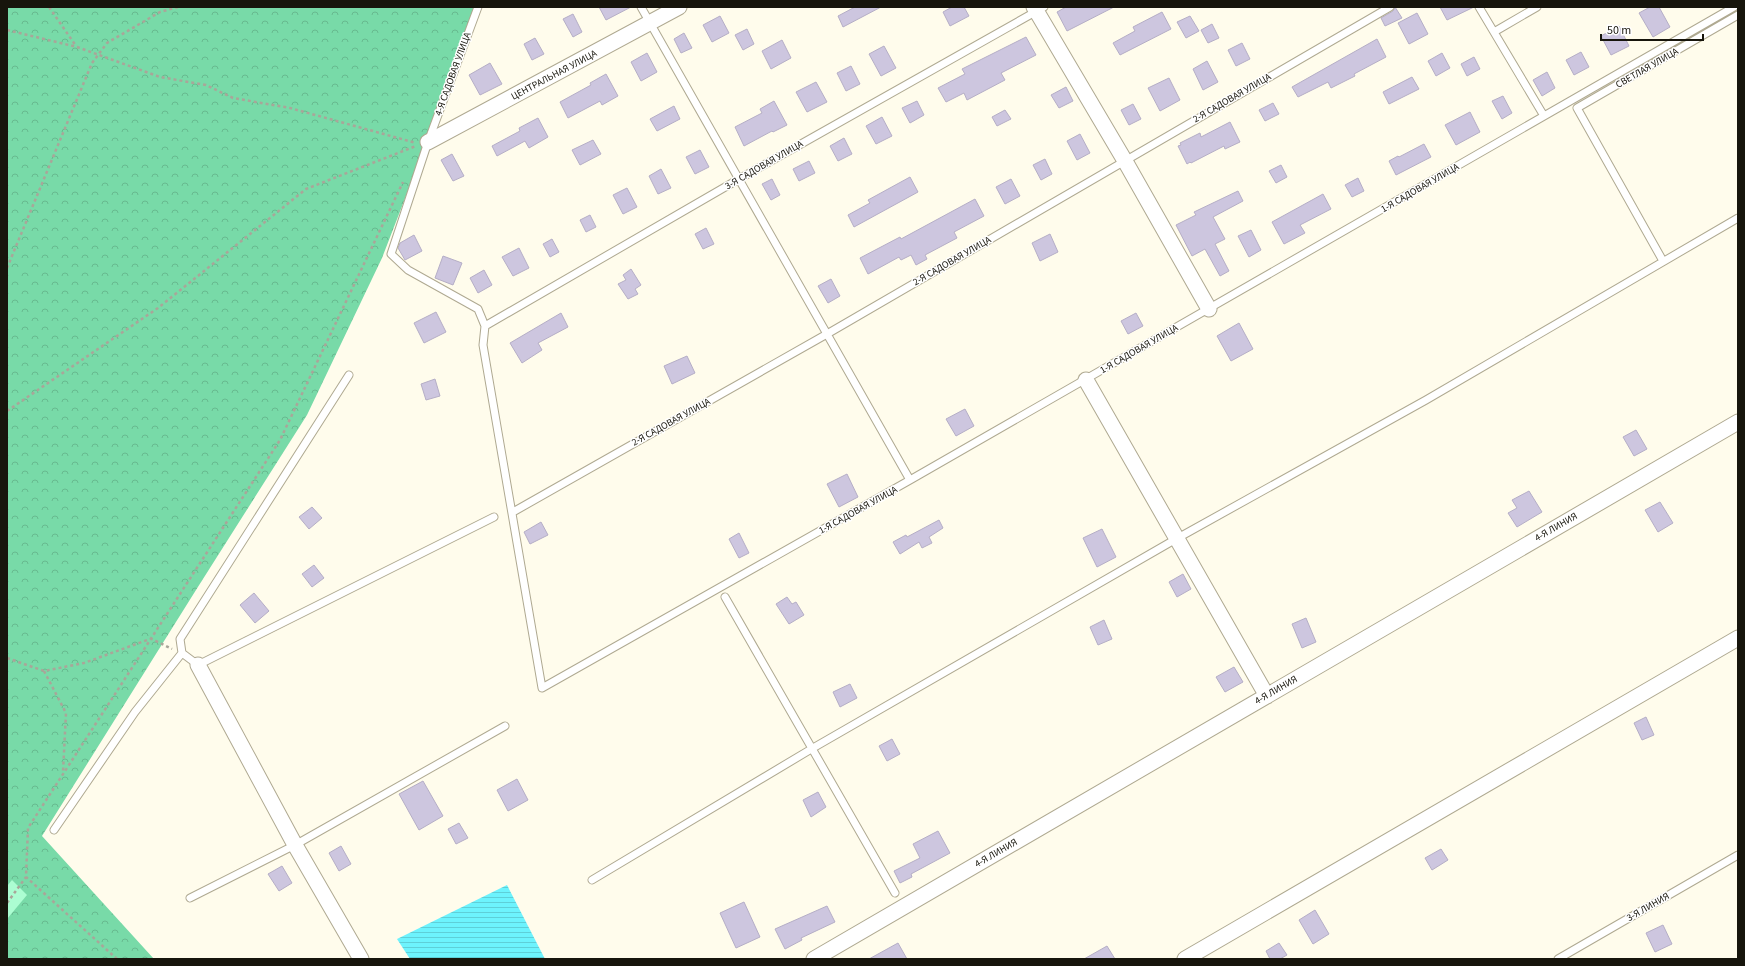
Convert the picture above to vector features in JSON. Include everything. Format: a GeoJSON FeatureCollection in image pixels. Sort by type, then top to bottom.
{"type":"FeatureCollection","features":[{"type":"Feature","properties":{"kind":"street","name":"ЦЕНТРАЛЬНАЯ УЛИЦА"},"geometry":{"type":"LineString","coordinates":[[422,146],[679,7]]}},
{"type":"Feature","properties":{"kind":"street"},"geometry":{"type":"LineString","coordinates":[[1038,8],[1210,309]]}},
{"type":"Feature","properties":{"kind":"street"},"geometry":{"type":"LineString","coordinates":[[1086,380],[1267,696]]}},
{"type":"Feature","properties":{"kind":"street","name":"4-Я ЛИНИЯ"},"geometry":{"type":"LineString","coordinates":[[814,959],[1738,422]]}},
{"type":"Feature","properties":{"kind":"street"},"geometry":{"type":"LineString","coordinates":[[1185,959],[1738,638]]}},
{"type":"Feature","properties":{"kind":"street"},"geometry":{"type":"LineString","coordinates":[[198,665],[295,845],[361,959]]}},
{"type":"Feature","properties":{"kind":"lane","name":"4-Я САДОВАЯ УЛИЦА"},"geometry":{"type":"LineString","coordinates":[[478,7],[422,146],[391,254],[408,270],[478,309],[485,326]]}},
{"type":"Feature","properties":{"kind":"lane"},"geometry":{"type":"LineString","coordinates":[[641,7],[910,480]]}},
{"type":"Feature","properties":{"kind":"lane","name":"2-Я САДОВАЯ УЛИЦА"},"geometry":{"type":"LineString","coordinates":[[513,512],[827,334],[1390,7]]}},
{"type":"Feature","properties":{"kind":"lane"},"geometry":{"type":"LineString","coordinates":[[1479,7],[1544,116]]}},
{"type":"Feature","properties":{"kind":"lane"},"geometry":{"type":"LineString","coordinates":[[1494,32],[1537,7]]}},
{"type":"Feature","properties":{"kind":"lane","name":"1-Я САДОВАЯ УЛИЦА"},"geometry":{"type":"LineString","coordinates":[[513,512],[542,688],[1086,380],[1734,7]]}},
{"type":"Feature","properties":{"kind":"lane","name":"3-Я САДОВАЯ УЛИЦА"},"geometry":{"type":"LineString","coordinates":[[485,326],[1038,8]]}},
{"type":"Feature","properties":{"kind":"lane","name":"СВЕТЛАЯ УЛИЦА"},"geometry":{"type":"LineString","coordinates":[[1663,261],[1577,108],[1738,15]]}},
{"type":"Feature","properties":{"kind":"lane"},"geometry":{"type":"LineString","coordinates":[[592,880],[813,748],[1176,539],[1426,400],[1738,218]]}},
{"type":"Feature","properties":{"kind":"lane"},"geometry":{"type":"LineString","coordinates":[[485,326],[483,345],[513,512]]}},
{"type":"Feature","properties":{"kind":"lane"},"geometry":{"type":"LineString","coordinates":[[54,830],[135,712],[180,652],[180,639],[349,375]]}},
{"type":"Feature","properties":{"kind":"lane"},"geometry":{"type":"LineString","coordinates":[[180,652],[198,665],[494,517]]}},
{"type":"Feature","properties":{"kind":"lane"},"geometry":{"type":"LineString","coordinates":[[725,597],[895,893]]}},
{"type":"Feature","properties":{"kind":"lane"},"geometry":{"type":"LineString","coordinates":[[190,898],[295,845],[505,726]]}},
{"type":"Feature","properties":{"kind":"lane","name":"3-Я ЛИНИЯ"},"geometry":{"type":"LineString","coordinates":[[1558,959],[1738,855]]}},
{"type":"Feature","properties":{"kind":"path"},"geometry":{"type":"LineString","coordinates":[[49,7],[77,46]]}},
{"type":"Feature","properties":{"kind":"path"},"geometry":{"type":"LineString","coordinates":[[7,268],[92,63],[107,43],[160,12],[178,7]]}},
{"type":"Feature","properties":{"kind":"path"},"geometry":{"type":"LineString","coordinates":[[7,30],[77,46],[160,77],[206,85],[233,98],[290,108],[422,146]]}},
{"type":"Feature","properties":{"kind":"path"},"geometry":{"type":"LineString","coordinates":[[7,411],[158,308],[306,189],[422,146]]}},
{"type":"Feature","properties":{"kind":"path"},"geometry":{"type":"LineString","coordinates":[[7,658],[44,671],[84,663],[150,638],[280,440],[404,181]]}},
{"type":"Feature","properties":{"kind":"path"},"geometry":{"type":"LineString","coordinates":[[150,638],[180,652]]}},
{"type":"Feature","properties":{"kind":"path"},"geometry":{"type":"LineString","coordinates":[[44,671],[66,713],[63,774]]}},
{"type":"Feature","properties":{"kind":"path"},"geometry":{"type":"LineString","coordinates":[[7,903],[26,876]]}},
{"type":"Feature","properties":{"kind":"green space"},"geometry":{"type":"Polygon","coordinates":[[[7,7],[479,7],[382,258],[307,415],[42,836],[154,959],[7,959],[7,7]]]}},
{"type":"Feature","properties":{"kind":"green space"},"geometry":{"type":"Polygon","coordinates":[[[12,880],[27,895],[7,919],[7,886],[12,880]]]}},
{"type":"Feature","properties":{"kind":"water"},"geometry":{"type":"Polygon","coordinates":[[[507,885],[545,959],[410,959],[397,939],[507,885]]]}},
{"type":"Feature","properties":{"kind":"building"},"geometry":{"type":"Polygon","coordinates":[[[599,7],[631,7],[606,20],[599,7]]]}},
{"type":"Feature","properties":{"kind":"building"},"geometry":{"type":"Polygon","coordinates":[[[855,7],[881,7],[843,27],[838,16],[855,7]]]}},
{"type":"Feature","properties":{"kind":"building"},"geometry":{"type":"Polygon","coordinates":[[[952,7],[964,7],[969,16],[950,26],[943,12],[952,7]]]}},
{"type":"Feature","properties":{"kind":"building"},"geometry":{"type":"Polygon","coordinates":[[[1066,7],[1114,7],[1067,31],[1057,12],[1066,7]]]}},
{"type":"Feature","properties":{"kind":"building"},"geometry":{"type":"Polygon","coordinates":[[[1395,7],[1402,18],[1385,26],[1381,18],[1393,11],[1395,7]]]}},
{"type":"Feature","properties":{"kind":"building"},"geometry":{"type":"Polygon","coordinates":[[[1440,7],[1474,7],[1447,20],[1440,7]]]}},
{"type":"Feature","properties":{"kind":"building"},"geometry":{"type":"Polygon","coordinates":[[[1650,7],[1659,7],[1670,27],[1653,37],[1639,13],[1650,7]]]}},
{"type":"Feature","properties":{"kind":"building"},"geometry":{"type":"Polygon","coordinates":[[[1162,12],[1171,29],[1120,55],[1113,43],[1135,31],[1133,27],[1162,12]]]}},
{"type":"Feature","properties":{"kind":"building"},"geometry":{"type":"Polygon","coordinates":[[[1417,13],[1428,34],[1409,44],[1398,23],[1417,13]]]}},
{"type":"Feature","properties":{"kind":"building"},"geometry":{"type":"Polygon","coordinates":[[[573,14],[582,32],[573,37],[563,19],[573,14]]]}},
{"type":"Feature","properties":{"kind":"building"},"geometry":{"type":"Polygon","coordinates":[[[720,16],[729,33],[712,42],[703,25],[720,16]]]}},
{"type":"Feature","properties":{"kind":"building"},"geometry":{"type":"Polygon","coordinates":[[[1190,16],[1199,31],[1186,38],[1177,22],[1190,16]]]}},
{"type":"Feature","properties":{"kind":"building"},"geometry":{"type":"Polygon","coordinates":[[[1212,24],[1219,38],[1208,43],[1201,30],[1212,24]]]}},
{"type":"Feature","properties":{"kind":"building"},"geometry":{"type":"Polygon","coordinates":[[[1619,26],[1629,46],[1611,55],[1601,36],[1619,26]]]}},
{"type":"Feature","properties":{"kind":"building"},"geometry":{"type":"Polygon","coordinates":[[[747,29],[754,44],[743,50],[735,35],[747,29]]]}},
{"type":"Feature","properties":{"kind":"building"},"geometry":{"type":"Polygon","coordinates":[[[684,33],[692,48],[681,53],[674,39],[684,33]]]}},
{"type":"Feature","properties":{"kind":"building"},"geometry":{"type":"Polygon","coordinates":[[[1026,37],[1036,55],[1001,73],[1005,80],[967,100],[964,93],[946,102],[938,88],[965,74],[962,69],[1026,37]]]}},
{"type":"Feature","properties":{"kind":"building"},"geometry":{"type":"Polygon","coordinates":[[[535,38],[544,54],[532,60],[524,44],[535,38]]]}},
{"type":"Feature","properties":{"kind":"building"},"geometry":{"type":"Polygon","coordinates":[[[1377,39],[1386,57],[1354,74],[1355,76],[1331,88],[1328,82],[1298,97],[1292,87],[1377,39]]]}},
{"type":"Feature","properties":{"kind":"building"},"geometry":{"type":"Polygon","coordinates":[[[782,40],[791,58],[771,69],[762,51],[782,40]]]}},
{"type":"Feature","properties":{"kind":"building"},"geometry":{"type":"Polygon","coordinates":[[[1242,43],[1250,59],[1236,66],[1228,50],[1242,43]]]}},
{"type":"Feature","properties":{"kind":"building"},"geometry":{"type":"Polygon","coordinates":[[[884,46],[896,68],[881,76],[869,54],[884,46]]]}},
{"type":"Feature","properties":{"kind":"building"},"geometry":{"type":"Polygon","coordinates":[[[1581,52],[1589,67],[1574,75],[1566,60],[1581,52]]]}},
{"type":"Feature","properties":{"kind":"building"},"geometry":{"type":"Polygon","coordinates":[[[647,53],[657,72],[641,81],[631,62],[647,53]]]}},
{"type":"Feature","properties":{"kind":"building"},"geometry":{"type":"Polygon","coordinates":[[[1442,53],[1450,68],[1436,76],[1428,61],[1442,53]]]}},
{"type":"Feature","properties":{"kind":"building"},"geometry":{"type":"Polygon","coordinates":[[[1474,57],[1480,69],[1467,76],[1461,64],[1474,57]]]}},
{"type":"Feature","properties":{"kind":"building"},"geometry":{"type":"Polygon","coordinates":[[[1207,61],[1218,82],[1203,90],[1193,69],[1207,61]]]}},
{"type":"Feature","properties":{"kind":"building"},"geometry":{"type":"Polygon","coordinates":[[[490,63],[502,84],[480,95],[469,75],[490,63]]]}},
{"type":"Feature","properties":{"kind":"building"},"geometry":{"type":"Polygon","coordinates":[[[851,66],[860,84],[846,91],[837,73],[851,66]]]}},
{"type":"Feature","properties":{"kind":"building"},"geometry":{"type":"Polygon","coordinates":[[[1547,72],[1555,88],[1542,96],[1533,80],[1547,72]]]}},
{"type":"Feature","properties":{"kind":"building"},"geometry":{"type":"Polygon","coordinates":[[[606,74],[618,96],[602,105],[600,101],[568,118],[560,102],[591,85],[590,83],[606,74]]]}},
{"type":"Feature","properties":{"kind":"building"},"geometry":{"type":"Polygon","coordinates":[[[1412,77],[1419,89],[1389,104],[1383,92],[1412,77]]]}},
{"type":"Feature","properties":{"kind":"building"},"geometry":{"type":"Polygon","coordinates":[[[1169,78],[1180,100],[1160,111],[1148,88],[1169,78]]]}},
{"type":"Feature","properties":{"kind":"building"},"geometry":{"type":"Polygon","coordinates":[[[816,82],[827,102],[807,112],[796,92],[816,82]]]}},
{"type":"Feature","properties":{"kind":"building"},"geometry":{"type":"Polygon","coordinates":[[[1066,87],[1073,101],[1059,108],[1051,95],[1066,87]]]}},
{"type":"Feature","properties":{"kind":"building"},"geometry":{"type":"Polygon","coordinates":[[[1503,96],[1512,113],[1502,119],[1492,101],[1503,96]]]}},
{"type":"Feature","properties":{"kind":"building"},"geometry":{"type":"Polygon","coordinates":[[[774,101],[787,125],[744,146],[735,127],[762,113],[760,109],[774,101]]]}},
{"type":"Feature","properties":{"kind":"building"},"geometry":{"type":"Polygon","coordinates":[[[917,101],[924,115],[910,123],[902,108],[917,101]]]}},
{"type":"Feature","properties":{"kind":"building"},"geometry":{"type":"Polygon","coordinates":[[[1273,103],[1279,114],[1265,121],[1259,110],[1273,103]]]}},
{"type":"Feature","properties":{"kind":"building"},"geometry":{"type":"Polygon","coordinates":[[[1133,104],[1141,119],[1129,125],[1121,110],[1133,104]]]}},
{"type":"Feature","properties":{"kind":"building"},"geometry":{"type":"Polygon","coordinates":[[[674,106],[680,119],[657,131],[650,119],[674,106]]]}},
{"type":"Feature","properties":{"kind":"building"},"geometry":{"type":"Polygon","coordinates":[[[1005,110],[1011,119],[997,126],[992,117],[1005,110]]]}},
{"type":"Feature","properties":{"kind":"building"},"geometry":{"type":"Polygon","coordinates":[[[1470,112],[1480,132],[1456,145],[1445,125],[1470,112]]]}},
{"type":"Feature","properties":{"kind":"building"},"geometry":{"type":"Polygon","coordinates":[[[882,117],[892,136],[876,144],[866,126],[882,117]]]}},
{"type":"Feature","properties":{"kind":"building"},"geometry":{"type":"Polygon","coordinates":[[[538,118],[548,137],[529,148],[525,141],[497,156],[492,146],[520,131],[519,128],[538,118]]]}},
{"type":"Feature","properties":{"kind":"building"},"geometry":{"type":"Polygon","coordinates":[[[1230,122],[1240,142],[1225,149],[1224,146],[1187,164],[1178,146],[1181,145],[1180,143],[1200,133],[1201,137],[1230,122]]]}},
{"type":"Feature","properties":{"kind":"building"},"geometry":{"type":"Polygon","coordinates":[[[1080,134],[1090,153],[1077,160],[1067,141],[1080,134]]]}},
{"type":"Feature","properties":{"kind":"building"},"geometry":{"type":"Polygon","coordinates":[[[844,138],[852,154],[838,161],[830,146],[844,138]]]}},
{"type":"Feature","properties":{"kind":"building"},"geometry":{"type":"Polygon","coordinates":[[[593,140],[601,154],[580,165],[572,150],[593,140]]]}},
{"type":"Feature","properties":{"kind":"building"},"geometry":{"type":"Polygon","coordinates":[[[1424,144],[1431,157],[1396,175],[1389,161],[1424,144]]]}},
{"type":"Feature","properties":{"kind":"building"},"geometry":{"type":"Polygon","coordinates":[[[700,150],[709,167],[695,174],[686,157],[700,150]]]}},
{"type":"Feature","properties":{"kind":"building"},"geometry":{"type":"Polygon","coordinates":[[[452,154],[464,176],[453,181],[441,160],[452,154]]]}},
{"type":"Feature","properties":{"kind":"building"},"geometry":{"type":"Polygon","coordinates":[[[1045,159],[1052,174],[1041,180],[1033,165],[1045,159]]]}},
{"type":"Feature","properties":{"kind":"building"},"geometry":{"type":"Polygon","coordinates":[[[809,161],[815,173],[799,181],[793,169],[809,161]]]}},
{"type":"Feature","properties":{"kind":"building"},"geometry":{"type":"Polygon","coordinates":[[[1281,165],[1287,177],[1276,183],[1269,171],[1281,165]]]}},
{"type":"Feature","properties":{"kind":"building"},"geometry":{"type":"Polygon","coordinates":[[[661,169],[671,188],[658,194],[649,176],[661,169]]]}},
{"type":"Feature","properties":{"kind":"building"},"geometry":{"type":"Polygon","coordinates":[[[910,177],[918,192],[854,227],[848,215],[870,203],[868,200],[910,177]]]}},
{"type":"Feature","properties":{"kind":"building"},"geometry":{"type":"Polygon","coordinates":[[[1358,178],[1364,191],[1352,197],[1345,185],[1358,178]]]}},
{"type":"Feature","properties":{"kind":"building"},"geometry":{"type":"Polygon","coordinates":[[[772,179],[780,195],[771,200],[762,184],[772,179]]]}},
{"type":"Feature","properties":{"kind":"building"},"geometry":{"type":"Polygon","coordinates":[[[1011,179],[1020,196],[1005,204],[996,187],[1011,179]]]}},
{"type":"Feature","properties":{"kind":"building"},"geometry":{"type":"Polygon","coordinates":[[[627,188],[637,207],[623,214],[613,195],[627,188]]]}},
{"type":"Feature","properties":{"kind":"building"},"geometry":{"type":"Polygon","coordinates":[[[1238,191],[1243,201],[1213,217],[1225,239],[1215,244],[1229,271],[1220,276],[1205,249],[1192,256],[1176,225],[1196,215],[1194,212],[1238,191]]]}},
{"type":"Feature","properties":{"kind":"building"},"geometry":{"type":"Polygon","coordinates":[[[1323,194],[1331,209],[1300,225],[1305,233],[1284,244],[1272,222],[1323,194]]]}},
{"type":"Feature","properties":{"kind":"building"},"geometry":{"type":"Polygon","coordinates":[[[975,199],[984,216],[954,232],[957,238],[925,255],[927,259],[916,265],[911,255],[901,260],[899,257],[868,274],[860,258],[900,237],[901,239],[975,199]]]}},
{"type":"Feature","properties":{"kind":"building"},"geometry":{"type":"Polygon","coordinates":[[[590,215],[596,227],[586,232],[580,220],[590,215]]]}},
{"type":"Feature","properties":{"kind":"building"},"geometry":{"type":"Polygon","coordinates":[[[706,228],[714,244],[703,249],[695,234],[706,228]]]}},
{"type":"Feature","properties":{"kind":"building"},"geometry":{"type":"Polygon","coordinates":[[[1251,230],[1261,250],[1249,257],[1238,236],[1251,230]]]}},
{"type":"Feature","properties":{"kind":"building"},"geometry":{"type":"Polygon","coordinates":[[[1050,234],[1058,252],[1040,261],[1032,243],[1050,234]]]}},
{"type":"Feature","properties":{"kind":"building"},"geometry":{"type":"Polygon","coordinates":[[[414,235],[422,251],[405,260],[398,248],[400,243],[414,235]]]}},
{"type":"Feature","properties":{"kind":"building"},"geometry":{"type":"Polygon","coordinates":[[[552,239],[559,252],[550,257],[543,244],[552,239]]]}},
{"type":"Feature","properties":{"kind":"building"},"geometry":{"type":"Polygon","coordinates":[[[519,248],[529,268],[513,276],[502,257],[519,248]]]}},
{"type":"Feature","properties":{"kind":"building"},"geometry":{"type":"Polygon","coordinates":[[[443,256],[462,263],[453,285],[435,278],[443,256]]]}},
{"type":"Feature","properties":{"kind":"building"},"geometry":{"type":"Polygon","coordinates":[[[631,269],[641,285],[635,289],[638,294],[628,299],[618,284],[626,280],[623,275],[631,269]]]}},
{"type":"Feature","properties":{"kind":"building"},"geometry":{"type":"Polygon","coordinates":[[[484,270],[492,285],[478,293],[470,278],[484,270]]]}},
{"type":"Feature","properties":{"kind":"building"},"geometry":{"type":"Polygon","coordinates":[[[831,279],[840,296],[828,303],[818,286],[831,279]]]}},
{"type":"Feature","properties":{"kind":"building"},"geometry":{"type":"Polygon","coordinates":[[[436,312],[446,332],[424,343],[414,323],[436,312]]]}},
{"type":"Feature","properties":{"kind":"building"},"geometry":{"type":"Polygon","coordinates":[[[561,313],[568,327],[538,343],[542,350],[522,363],[510,343],[561,313]]]}},
{"type":"Feature","properties":{"kind":"building"},"geometry":{"type":"Polygon","coordinates":[[[1136,313],[1143,326],[1128,334],[1121,321],[1136,313]]]}},
{"type":"Feature","properties":{"kind":"building"},"geometry":{"type":"Polygon","coordinates":[[[1239,323],[1253,349],[1231,361],[1217,336],[1239,323]]]}},
{"type":"Feature","properties":{"kind":"building"},"geometry":{"type":"Polygon","coordinates":[[[687,356],[695,373],[672,384],[664,366],[687,356]]]}},
{"type":"Feature","properties":{"kind":"building"},"geometry":{"type":"Polygon","coordinates":[[[435,379],[440,396],[426,400],[421,384],[435,379]]]}},
{"type":"Feature","properties":{"kind":"building"},"geometry":{"type":"Polygon","coordinates":[[[965,409],[974,426],[956,436],[946,419],[965,409]]]}},
{"type":"Feature","properties":{"kind":"building"},"geometry":{"type":"Polygon","coordinates":[[[1636,430],[1647,449],[1634,456],[1623,437],[1636,430]]]}},
{"type":"Feature","properties":{"kind":"building"},"geometry":{"type":"Polygon","coordinates":[[[847,474],[858,497],[839,507],[827,484],[847,474]]]}},
{"type":"Feature","properties":{"kind":"building"},"geometry":{"type":"Polygon","coordinates":[[[1529,491],[1542,512],[1517,527],[1508,513],[1517,508],[1512,500],[1529,491]]]}},
{"type":"Feature","properties":{"kind":"building"},"geometry":{"type":"Polygon","coordinates":[[[1660,502],[1673,523],[1658,532],[1645,510],[1660,502]]]}},
{"type":"Feature","properties":{"kind":"building"},"geometry":{"type":"Polygon","coordinates":[[[312,507],[322,518],[309,529],[299,517],[312,507]]]}},
{"type":"Feature","properties":{"kind":"building"},"geometry":{"type":"Polygon","coordinates":[[[939,520],[943,528],[929,537],[932,543],[922,548],[919,542],[900,554],[893,542],[906,535],[907,537],[939,520]]]}},
{"type":"Feature","properties":{"kind":"building"},"geometry":{"type":"Polygon","coordinates":[[[541,522],[548,535],[530,544],[524,532],[541,522]]]}},
{"type":"Feature","properties":{"kind":"building"},"geometry":{"type":"Polygon","coordinates":[[[1102,529],[1116,557],[1097,567],[1083,538],[1102,529]]]}},
{"type":"Feature","properties":{"kind":"building"},"geometry":{"type":"Polygon","coordinates":[[[739,533],[749,553],[739,558],[729,539],[739,533]]]}},
{"type":"Feature","properties":{"kind":"building"},"geometry":{"type":"Polygon","coordinates":[[[314,565],[324,578],[312,587],[302,574],[314,565]]]}},
{"type":"Feature","properties":{"kind":"building"},"geometry":{"type":"Polygon","coordinates":[[[1183,574],[1191,589],[1177,597],[1169,582],[1183,574]]]}},
{"type":"Feature","properties":{"kind":"building"},"geometry":{"type":"Polygon","coordinates":[[[254,593],[269,611],[255,623],[240,605],[254,593]]]}},
{"type":"Feature","properties":{"kind":"building"},"geometry":{"type":"Polygon","coordinates":[[[787,597],[792,604],[796,602],[804,615],[789,624],[776,604],[787,597]]]}},
{"type":"Feature","properties":{"kind":"building"},"geometry":{"type":"Polygon","coordinates":[[[1306,618],[1316,642],[1302,648],[1292,624],[1306,618]]]}},
{"type":"Feature","properties":{"kind":"building"},"geometry":{"type":"Polygon","coordinates":[[[1104,620],[1112,639],[1098,645],[1090,627],[1104,620]]]}},
{"type":"Feature","properties":{"kind":"building"},"geometry":{"type":"Polygon","coordinates":[[[1234,667],[1243,682],[1225,692],[1216,677],[1234,667]]]}},
{"type":"Feature","properties":{"kind":"building"},"geometry":{"type":"Polygon","coordinates":[[[850,684],[857,698],[840,707],[833,692],[850,684]]]}},
{"type":"Feature","properties":{"kind":"building"},"geometry":{"type":"Polygon","coordinates":[[[1646,717],[1654,735],[1642,740],[1634,723],[1646,717]]]}},
{"type":"Feature","properties":{"kind":"building"},"geometry":{"type":"Polygon","coordinates":[[[892,739],[900,754],[887,761],[879,746],[892,739]]]}},
{"type":"Feature","properties":{"kind":"building"},"geometry":{"type":"Polygon","coordinates":[[[517,779],[528,800],[508,811],[497,790],[517,779]]]}},
{"type":"Feature","properties":{"kind":"building"},"geometry":{"type":"Polygon","coordinates":[[[423,781],[443,816],[419,830],[399,794],[423,781]]]}},
{"type":"Feature","properties":{"kind":"building"},"geometry":{"type":"Polygon","coordinates":[[[818,792],[826,807],[811,817],[803,800],[818,792]]]}},
{"type":"Feature","properties":{"kind":"building"},"geometry":{"type":"Polygon","coordinates":[[[459,823],[468,838],[456,844],[448,829],[459,823]]]}},
{"type":"Feature","properties":{"kind":"building"},"geometry":{"type":"Polygon","coordinates":[[[938,831],[950,853],[911,874],[912,877],[900,883],[894,871],[920,858],[913,844],[938,831]]]}},
{"type":"Feature","properties":{"kind":"building"},"geometry":{"type":"Polygon","coordinates":[[[341,846],[351,864],[339,871],[329,853],[341,846]]]}},
{"type":"Feature","properties":{"kind":"building"},"geometry":{"type":"Polygon","coordinates":[[[1441,849],[1448,860],[1432,870],[1425,858],[1441,849]]]}},
{"type":"Feature","properties":{"kind":"building"},"geometry":{"type":"Polygon","coordinates":[[[282,866],[292,883],[279,891],[268,874],[282,866]]]}},
{"type":"Feature","properties":{"kind":"building"},"geometry":{"type":"Polygon","coordinates":[[[744,902],[760,937],[736,948],[720,913],[744,902]]]}},
{"type":"Feature","properties":{"kind":"building"},"geometry":{"type":"Polygon","coordinates":[[[827,906],[835,922],[801,938],[802,940],[785,949],[775,929],[827,906]]]}},
{"type":"Feature","properties":{"kind":"building"},"geometry":{"type":"Polygon","coordinates":[[[1315,910],[1329,934],[1313,944],[1299,920],[1315,910]]]}},
{"type":"Feature","properties":{"kind":"building"},"geometry":{"type":"Polygon","coordinates":[[[1663,925],[1672,944],[1655,952],[1646,933],[1663,925]]]}},
{"type":"Feature","properties":{"kind":"building"},"geometry":{"type":"Polygon","coordinates":[[[898,943],[907,959],[869,959],[898,943]]]}},
{"type":"Feature","properties":{"kind":"building"},"geometry":{"type":"Polygon","coordinates":[[[1279,943],[1287,955],[1280,959],[1270,959],[1266,951],[1279,943]]]}},
{"type":"Feature","properties":{"kind":"building"},"geometry":{"type":"Polygon","coordinates":[[[1107,946],[1115,959],[1084,959],[1107,946]]]}}]}
